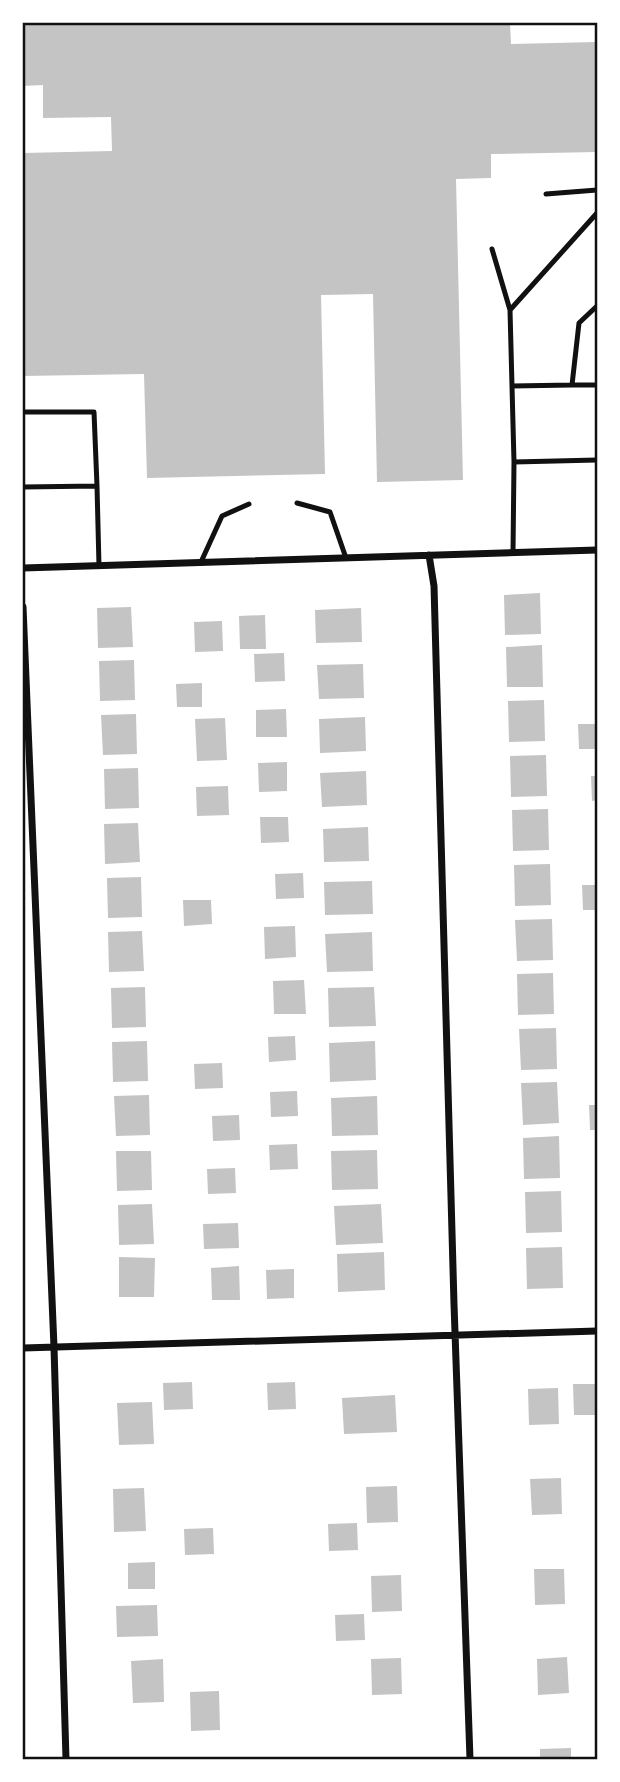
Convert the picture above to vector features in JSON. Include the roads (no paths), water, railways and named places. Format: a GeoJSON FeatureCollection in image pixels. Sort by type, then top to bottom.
{"type":"FeatureCollection","features":[{"type":"Feature","properties":{"kind":"street"},"geometry":{"type":"LineString","coordinates":[[23,568],[597,550]]}},
{"type":"Feature","properties":{"kind":"street"},"geometry":{"type":"LineString","coordinates":[[429,555],[434,586],[454,1335],[470,1759]]}},
{"type":"Feature","properties":{"kind":"street"},"geometry":{"type":"LineString","coordinates":[[23,607],[54,1347],[66,1759]]}},
{"type":"Feature","properties":{"kind":"street"},"geometry":{"type":"LineString","coordinates":[[23,1348],[597,1331]]}},
{"type":"Feature","properties":{"kind":"lane"},"geometry":{"type":"LineString","coordinates":[[546,194],[597,190]]}},
{"type":"Feature","properties":{"kind":"lane"},"geometry":{"type":"LineString","coordinates":[[510,310],[597,213]]}},
{"type":"Feature","properties":{"kind":"lane"},"geometry":{"type":"LineString","coordinates":[[492,249],[510,310],[514,462],[513,553]]}},
{"type":"Feature","properties":{"kind":"lane"},"geometry":{"type":"LineString","coordinates":[[572,385],[579,323],[597,306]]}},
{"type":"Feature","properties":{"kind":"lane"},"geometry":{"type":"LineString","coordinates":[[512,386],[597,385]]}},
{"type":"Feature","properties":{"kind":"lane"},"geometry":{"type":"LineString","coordinates":[[23,412],[94,412],[99,566]]}},
{"type":"Feature","properties":{"kind":"lane"},"geometry":{"type":"LineString","coordinates":[[514,462],[597,460]]}},
{"type":"Feature","properties":{"kind":"lane"},"geometry":{"type":"LineString","coordinates":[[23,487],[97,485]]}},
{"type":"Feature","properties":{"kind":"lane"},"geometry":{"type":"LineString","coordinates":[[298,503],[330,512],[346,558]]}},
{"type":"Feature","properties":{"kind":"lane"},"geometry":{"type":"LineString","coordinates":[[201,562],[222,516],[249,504]]}}]}
